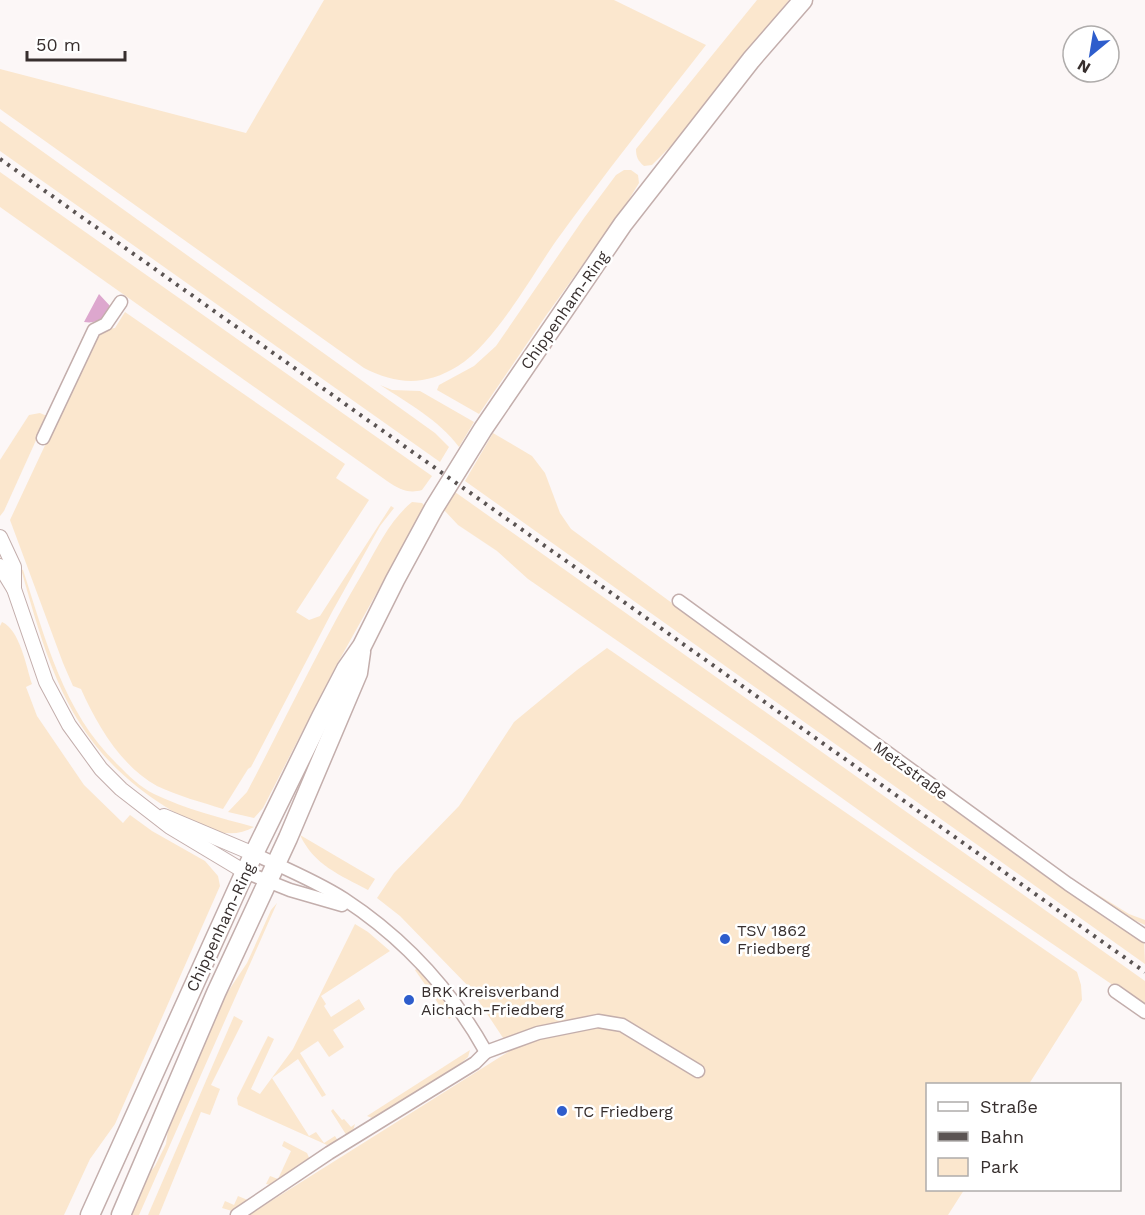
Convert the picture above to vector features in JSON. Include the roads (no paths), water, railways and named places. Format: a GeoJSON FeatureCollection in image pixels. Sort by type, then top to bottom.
{"type":"FeatureCollection","features":[{"type":"Feature","properties":{"kind":"main road","name":"Chippenham-Ring"},"geometry":{"type":"LineString","coordinates":[[90,1215],[245,872],[326,707],[346,669],[362,646],[394,580],[434,508],[483,429],[623,224],[687,140],[802,0]]}},
{"type":"Feature","properties":{"kind":"main road","name":"Chippenham-Ring"},"geometry":{"type":"LineString","coordinates":[[121,1215],[216,993],[272,873],[358,673],[362,646]]}},
{"type":"Feature","properties":{"kind":"street"},"geometry":{"type":"LineString","coordinates":[[44,438],[94,330],[106,324],[121,302]]}},
{"type":"Feature","properties":{"kind":"street"},"geometry":{"type":"LineString","coordinates":[[0,537],[14,567],[14,589]]}},
{"type":"Feature","properties":{"kind":"street"},"geometry":{"type":"LineString","coordinates":[[0,566],[14,589],[46,682],[69,725],[101,770],[170,827],[245,872],[272,873],[345,900],[389,932],[406,946],[437,980],[462,1012],[486,1053]]}},
{"type":"Feature","properties":{"kind":"street","name":"Metzstraße"},"geometry":{"type":"LineString","coordinates":[[679,601],[1063,880],[1145,936]]}},
{"type":"Feature","properties":{"kind":"street"},"geometry":{"type":"LineString","coordinates":[[145,808],[254,854],[272,873],[360,912]]}},
{"type":"Feature","properties":{"kind":"street"},"geometry":{"type":"LineString","coordinates":[[1115,990],[1145,1012]]}},
{"type":"Feature","properties":{"kind":"street"},"geometry":{"type":"LineString","coordinates":[[237,1215],[329,1153],[475,1063],[486,1053],[530,1035],[597,1021],[622,1025],[698,1071]]}},
{"type":"Feature","properties":{"kind":"railway"},"geometry":{"type":"LineString","coordinates":[[0,159],[1145,972]]}},
{"type":"Feature","properties":{"kind":"place","name":"TSV 1862 Friedberg"},"geometry":{"type":"Point","coordinates":[725,939]}},
{"type":"Feature","properties":{"kind":"place","name":"BRK Kreisverband Aichach-Friedberg"},"geometry":{"type":"Point","coordinates":[409,1000]}},
{"type":"Feature","properties":{"kind":"place","name":"TC Friedberg"},"geometry":{"type":"Point","coordinates":[562,1111]}}]}
